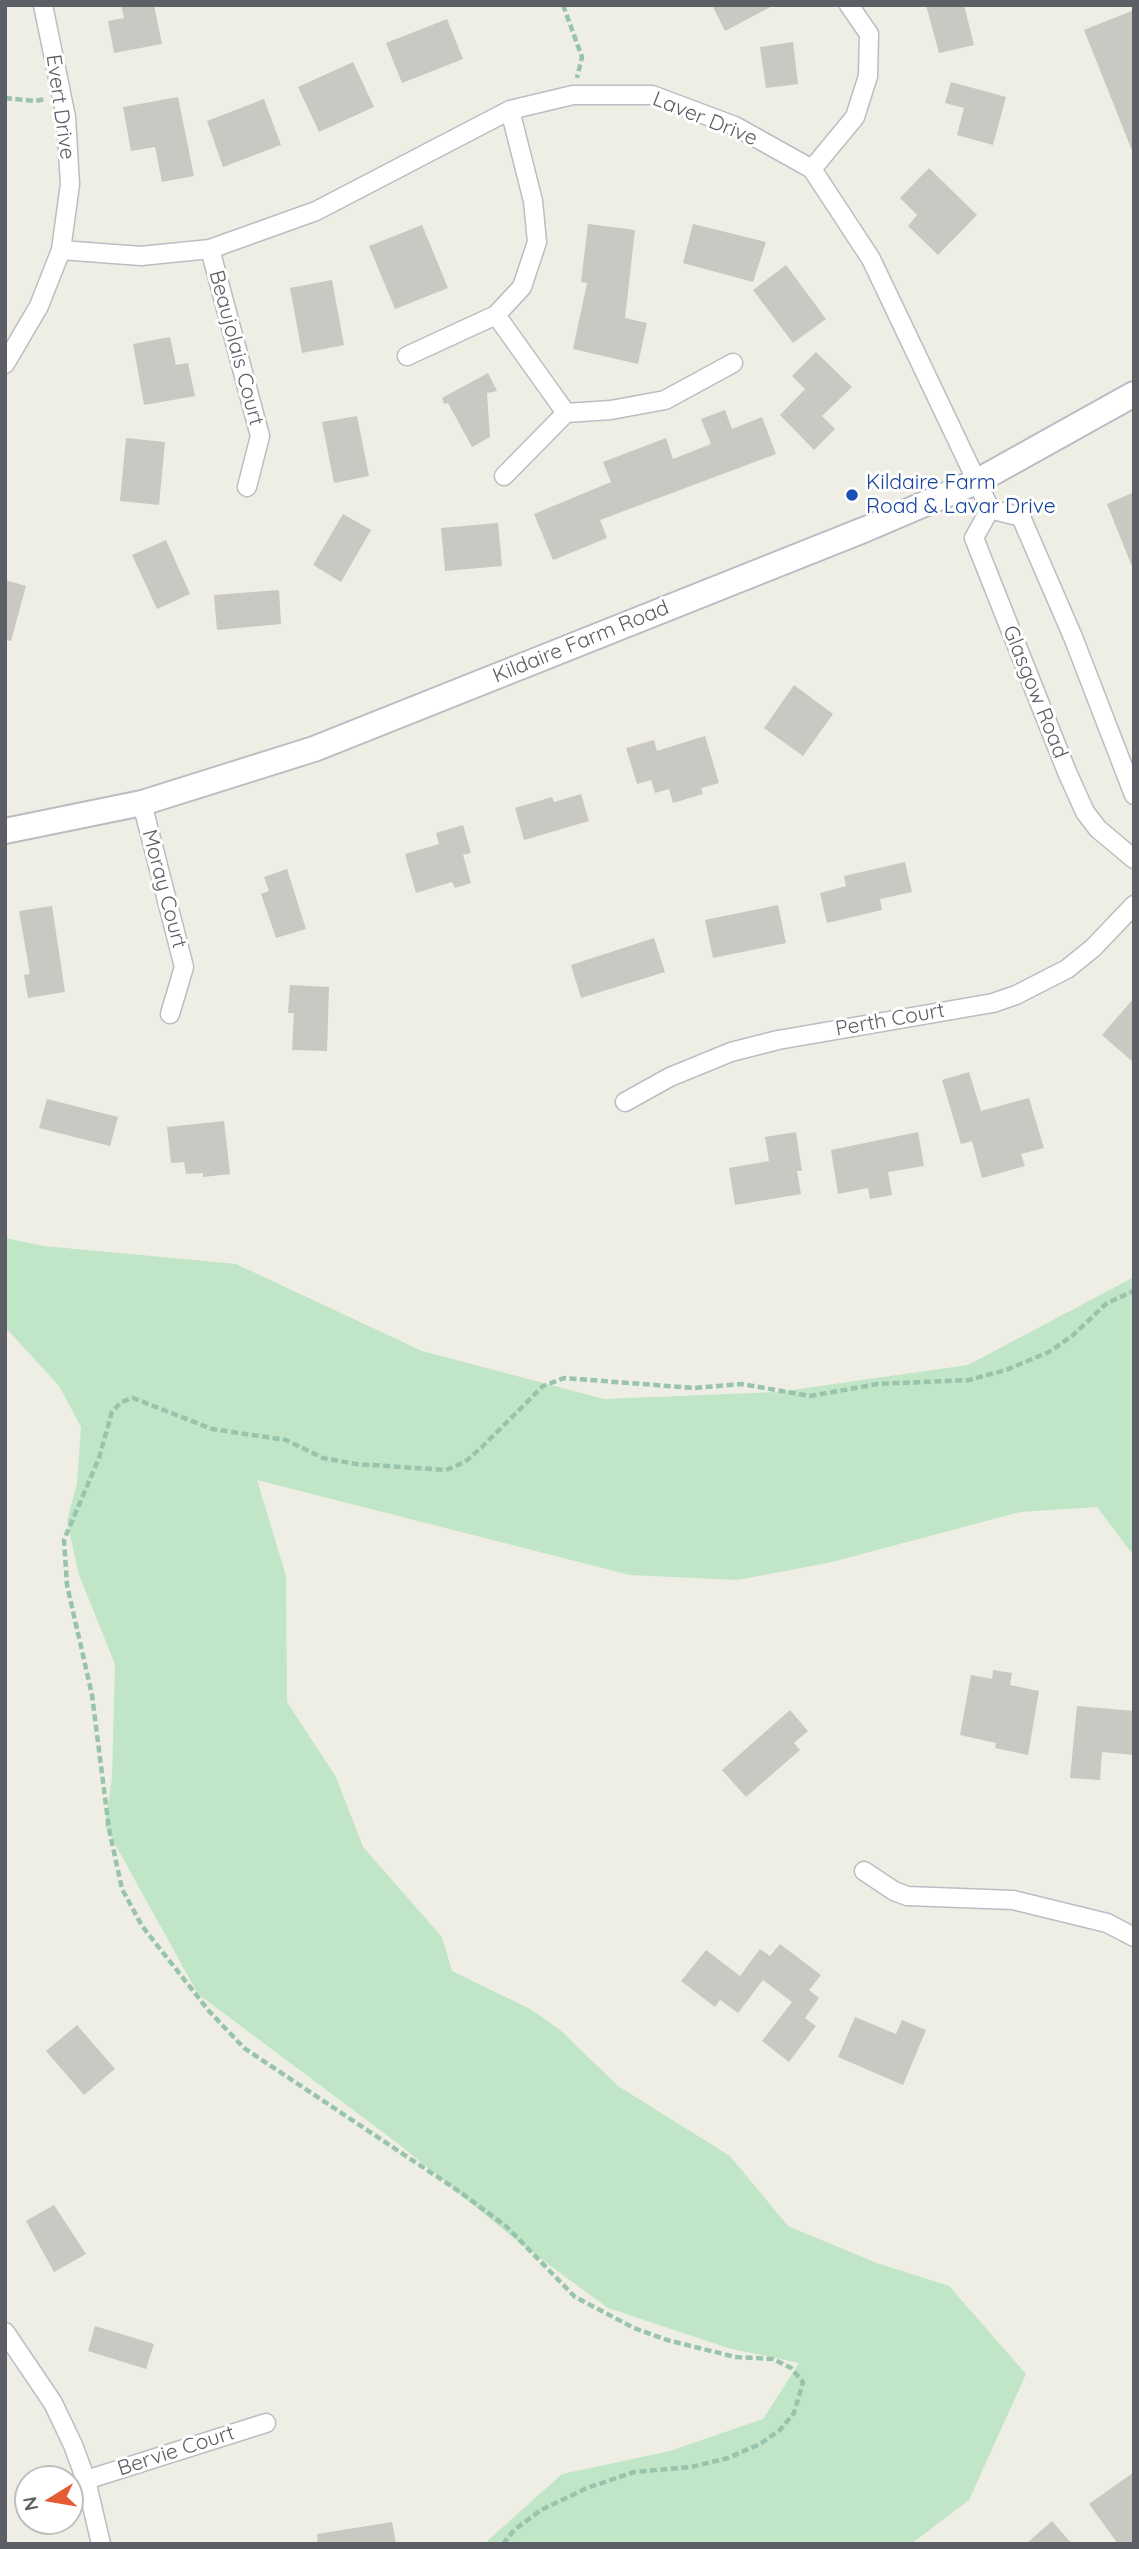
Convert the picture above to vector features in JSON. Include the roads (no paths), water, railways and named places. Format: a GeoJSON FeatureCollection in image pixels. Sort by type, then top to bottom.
{"type":"FeatureCollection","features":[{"type":"Feature","properties":{"kind":"main road","name":"Kildaire Farm Road"},"geometry":{"type":"LineString","coordinates":[[5,831],[142,803],[314,749],[866,529],[976,482],[1134,394]]}},
{"type":"Feature","properties":{"kind":"street","name":"Evert Drive"},"geometry":{"type":"LineString","coordinates":[[7,357],[39,306],[61,250],[70,184],[66,117],[43,5]]}},
{"type":"Feature","properties":{"kind":"street"},"geometry":{"type":"LineString","coordinates":[[812,169],[855,117],[868,76],[869,34],[849,5]]}},
{"type":"Feature","properties":{"kind":"street","name":"Laver Drive"},"geometry":{"type":"LineString","coordinates":[[61,250],[141,256],[210,250],[316,211],[510,110],[573,96],[652,95],[735,126],[812,169],[871,259],[961,443],[976,482]]}},
{"type":"Feature","properties":{"kind":"street"},"geometry":{"type":"LineString","coordinates":[[407,356],[496,315],[522,287],[537,242],[533,201],[510,110]]}},
{"type":"Feature","properties":{"kind":"street","name":"Beaujolais Court"},"geometry":{"type":"LineString","coordinates":[[210,250],[260,436],[247,487]]}},
{"type":"Feature","properties":{"kind":"street"},"geometry":{"type":"LineString","coordinates":[[496,315],[566,413]]}},
{"type":"Feature","properties":{"kind":"street"},"geometry":{"type":"LineString","coordinates":[[504,476],[566,413],[611,410],[664,400],[733,363]]}},
{"type":"Feature","properties":{"kind":"street"},"geometry":{"type":"LineString","coordinates":[[976,482],[990,509],[1021,517],[1073,637],[1134,795]]}},
{"type":"Feature","properties":{"kind":"street","name":"Glasgow Road"},"geometry":{"type":"LineString","coordinates":[[990,509],[974,538],[1067,772],[1085,812],[1098,829],[1134,859]]}},
{"type":"Feature","properties":{"kind":"street","name":"Moray Court"},"geometry":{"type":"LineString","coordinates":[[142,803],[184,967],[170,1014]]}},
{"type":"Feature","properties":{"kind":"street","name":"Perth Court"},"geometry":{"type":"LineString","coordinates":[[625,1102],[670,1077],[731,1052],[778,1040],[993,1003],[1016,995],[1067,970],[1093,948],[1134,905]]}},
{"type":"Feature","properties":{"kind":"street"},"geometry":{"type":"LineString","coordinates":[[864,1871],[894,1891],[907,1896],[1024,1902],[1107,1923],[1134,1937]]}},
{"type":"Feature","properties":{"kind":"street"},"geometry":{"type":"LineString","coordinates":[[5,2332],[53,2403],[86,2480],[101,2544]]}},
{"type":"Feature","properties":{"kind":"street","name":"Bervie Court"},"geometry":{"type":"LineString","coordinates":[[86,2480],[266,2423]]}},
{"type":"Feature","properties":{"kind":"place","name":"Kildaire Farm Road & Lavar Drive"},"geometry":{"type":"Point","coordinates":[852,495]}}]}
